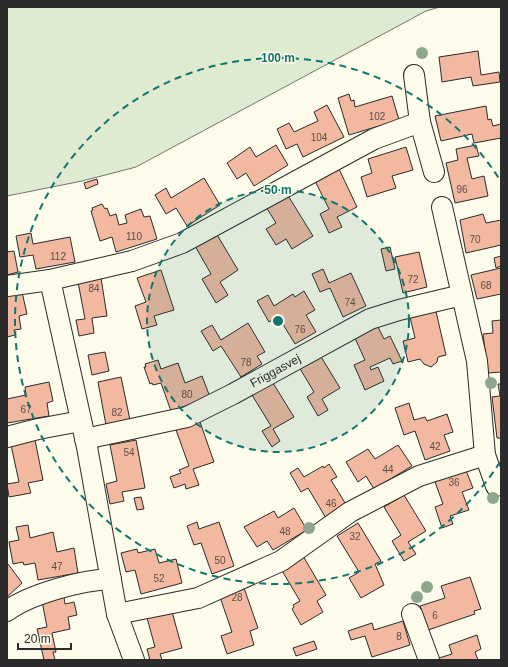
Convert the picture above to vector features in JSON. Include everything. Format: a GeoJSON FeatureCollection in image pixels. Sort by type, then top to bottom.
{"type":"FeatureCollection","features":[{"type":"Feature","properties":{"kind":"street"},"geometry":{"type":"LineString","coordinates":[[414,75],[420,122],[434,172]]}},
{"type":"Feature","properties":{"kind":"street"},"geometry":{"type":"LineString","coordinates":[[7,286],[50,280],[132,261],[182,243],[374,139],[420,122]]}},
{"type":"Feature","properties":{"kind":"street"},"geometry":{"type":"LineString","coordinates":[[442,207],[477,361],[485,455],[496,486]]}},
{"type":"Feature","properties":{"kind":"street"},"geometry":{"type":"LineString","coordinates":[[50,280],[83,430],[117,614],[134,660]]}},
{"type":"Feature","properties":{"kind":"street","name":"Friggasvej"},"geometry":{"type":"LineString","coordinates":[[7,438],[38,429],[83,430],[187,417],[233,394],[370,319],[399,310],[462,295]]}},
{"type":"Feature","properties":{"kind":"street"},"geometry":{"type":"LineString","coordinates":[[117,614],[198,598],[281,561],[350,512],[419,476],[485,455]]}},
{"type":"Feature","properties":{"kind":"street"},"geometry":{"type":"LineString","coordinates":[[7,611],[42,594],[97,579],[110,579]]}},
{"type":"Feature","properties":{"kind":"street"},"geometry":{"type":"LineString","coordinates":[[412,614],[429,660]]}},
{"type":"Feature","properties":{"kind":"green space"},"geometry":{"type":"Polygon","coordinates":[[[7,7],[440,7],[426,11],[136,167],[82,181],[7,196],[7,7]]]}},
{"type":"Feature","properties":{"kind":"building"},"geometry":{"type":"Polygon","coordinates":[[[478,51],[481,75],[499,72],[500,82],[473,86],[471,77],[442,82],[439,57],[478,51]]]}},
{"type":"Feature","properties":{"kind":"building"},"geometry":{"type":"Polygon","coordinates":[[[349,94],[351,101],[354,100],[355,107],[392,96],[399,120],[349,135],[338,98],[349,94]]]}},
{"type":"Feature","properties":{"kind":"building"},"geometry":{"type":"Polygon","coordinates":[[[327,105],[344,137],[303,157],[297,144],[286,149],[277,129],[289,123],[294,132],[318,121],[314,112],[327,105]]]}},
{"type":"Feature","properties":{"kind":"building"},"geometry":{"type":"Polygon","coordinates":[[[486,106],[488,120],[491,119],[493,126],[501,124],[501,138],[474,143],[472,134],[441,141],[435,116],[486,106]]]}},
{"type":"Feature","properties":{"kind":"building"},"geometry":{"type":"Polygon","coordinates":[[[276,145],[288,165],[254,186],[246,173],[237,179],[227,163],[250,147],[256,157],[276,145]]]}},
{"type":"Feature","properties":{"kind":"building"},"geometry":{"type":"Polygon","coordinates":[[[476,145],[479,156],[467,158],[472,179],[484,176],[488,196],[455,203],[446,163],[458,160],[456,149],[476,145]]]}},
{"type":"Feature","properties":{"kind":"building"},"geometry":{"type":"Polygon","coordinates":[[[406,147],[413,170],[392,176],[396,188],[367,197],[361,177],[372,173],[368,159],[406,147]]]}},
{"type":"Feature","properties":{"kind":"building"},"geometry":{"type":"Polygon","coordinates":[[[339,169],[357,207],[337,217],[342,227],[329,233],[320,214],[329,209],[315,181],[339,169]]]}},
{"type":"Feature","properties":{"kind":"building"},"geometry":{"type":"Polygon","coordinates":[[[204,178],[220,205],[187,226],[176,208],[166,214],[155,195],[166,188],[171,198],[204,178]]]}},
{"type":"Feature","properties":{"kind":"building"},"geometry":{"type":"Polygon","coordinates":[[[97,179],[98,184],[86,189],[84,183],[97,179]]]}},
{"type":"Feature","properties":{"kind":"building"},"geometry":{"type":"Polygon","coordinates":[[[287,194],[313,236],[292,249],[286,239],[276,245],[266,229],[276,223],[266,207],[287,194]]]}},
{"type":"Feature","properties":{"kind":"building"},"geometry":{"type":"Polygon","coordinates":[[[102,204],[105,209],[107,208],[110,216],[116,214],[119,225],[127,223],[125,215],[141,209],[144,217],[150,216],[157,239],[116,252],[112,237],[100,241],[91,211],[93,210],[92,208],[102,204]]]}},
{"type":"Feature","properties":{"kind":"building"},"geometry":{"type":"Polygon","coordinates":[[[483,214],[486,223],[501,220],[501,245],[466,253],[460,220],[483,214]]]}},
{"type":"Feature","properties":{"kind":"building"},"geometry":{"type":"Polygon","coordinates":[[[31,233],[33,244],[70,237],[75,262],[36,269],[33,255],[20,257],[16,236],[31,233]]]}},
{"type":"Feature","properties":{"kind":"building"},"geometry":{"type":"Polygon","coordinates":[[[216,233],[238,270],[220,282],[228,295],[216,303],[202,279],[211,274],[195,246],[216,233]]]}},
{"type":"Feature","properties":{"kind":"building"},"geometry":{"type":"Polygon","coordinates":[[[390,247],[395,269],[386,271],[381,249],[390,247]]]}},
{"type":"Feature","properties":{"kind":"building"},"geometry":{"type":"Polygon","coordinates":[[[14,251],[18,272],[7,275],[7,252],[14,251]]]}},
{"type":"Feature","properties":{"kind":"building"},"geometry":{"type":"Polygon","coordinates":[[[419,252],[427,287],[403,293],[395,257],[419,252]]]}},
{"type":"Feature","properties":{"kind":"building"},"geometry":{"type":"Polygon","coordinates":[[[501,256],[501,266],[496,268],[494,258],[501,256]]]}},
{"type":"Feature","properties":{"kind":"building"},"geometry":{"type":"Polygon","coordinates":[[[501,268],[501,294],[477,299],[471,275],[501,268]]]}},
{"type":"Feature","properties":{"kind":"building"},"geometry":{"type":"Polygon","coordinates":[[[323,269],[329,283],[351,273],[366,306],[343,317],[330,288],[320,292],[312,274],[323,269]]]}},
{"type":"Feature","properties":{"kind":"building"},"geometry":{"type":"Polygon","coordinates":[[[161,270],[174,310],[154,316],[157,325],[142,329],[135,306],[146,302],[137,278],[161,270]]]}},
{"type":"Feature","properties":{"kind":"building"},"geometry":{"type":"Polygon","coordinates":[[[101,278],[107,316],[92,318],[94,333],[79,336],[76,320],[85,319],[78,282],[101,278]]]}},
{"type":"Feature","properties":{"kind":"building"},"geometry":{"type":"Polygon","coordinates":[[[304,291],[315,310],[306,315],[316,332],[295,344],[278,316],[269,322],[257,301],[268,295],[274,306],[293,294],[295,297],[304,291]]]}},
{"type":"Feature","properties":{"kind":"building"},"geometry":{"type":"Polygon","coordinates":[[[22,292],[27,314],[19,316],[21,329],[14,330],[15,335],[7,337],[7,295],[22,292]]]}},
{"type":"Feature","properties":{"kind":"building"},"geometry":{"type":"Polygon","coordinates":[[[435,307],[446,355],[438,357],[437,362],[431,367],[424,364],[420,359],[408,362],[403,341],[415,338],[409,313],[435,307]]]}},
{"type":"Feature","properties":{"kind":"building"},"geometry":{"type":"Polygon","coordinates":[[[501,320],[501,372],[488,373],[483,334],[493,333],[492,321],[501,320]]]}},
{"type":"Feature","properties":{"kind":"building"},"geometry":{"type":"Polygon","coordinates":[[[248,323],[265,352],[257,356],[262,364],[241,377],[221,346],[213,351],[201,331],[212,325],[221,340],[248,323]]]}},
{"type":"Feature","properties":{"kind":"building"},"geometry":{"type":"Polygon","coordinates":[[[377,325],[384,339],[390,336],[402,361],[393,364],[390,358],[370,367],[371,370],[378,367],[384,381],[365,390],[354,365],[365,360],[354,336],[377,325]]]}},
{"type":"Feature","properties":{"kind":"building"},"geometry":{"type":"Polygon","coordinates":[[[105,352],[109,371],[92,375],[88,355],[105,352]]]}},
{"type":"Feature","properties":{"kind":"building"},"geometry":{"type":"Polygon","coordinates":[[[320,355],[340,388],[322,399],[328,410],[318,416],[307,397],[314,392],[299,367],[320,355]]]}},
{"type":"Feature","properties":{"kind":"building"},"geometry":{"type":"Polygon","coordinates":[[[158,360],[161,369],[178,363],[185,383],[202,376],[210,397],[171,411],[161,383],[153,385],[152,383],[150,384],[144,367],[146,367],[145,364],[158,360]]]}},
{"type":"Feature","properties":{"kind":"building"},"geometry":{"type":"Polygon","coordinates":[[[121,377],[130,420],[106,425],[98,382],[121,377]]]}},
{"type":"Feature","properties":{"kind":"building"},"geometry":{"type":"Polygon","coordinates":[[[49,382],[53,401],[47,403],[49,416],[7,423],[7,399],[26,395],[25,387],[49,382]]]}},
{"type":"Feature","properties":{"kind":"building"},"geometry":{"type":"Polygon","coordinates":[[[273,383],[294,417],[273,429],[280,441],[272,447],[262,431],[271,426],[252,395],[273,383]]]}},
{"type":"Feature","properties":{"kind":"building"},"geometry":{"type":"Polygon","coordinates":[[[498,384],[501,384],[501,438],[497,438],[492,397],[500,396],[498,384]]]}},
{"type":"Feature","properties":{"kind":"building"},"geometry":{"type":"Polygon","coordinates":[[[409,403],[414,420],[425,417],[427,421],[447,414],[453,432],[444,435],[450,451],[425,460],[415,431],[404,435],[395,408],[409,403]]]}},
{"type":"Feature","properties":{"kind":"building"},"geometry":{"type":"Polygon","coordinates":[[[200,422],[214,462],[193,469],[199,485],[186,489],[185,484],[174,488],[170,477],[181,473],[179,470],[189,466],[176,430],[200,422]]]}},
{"type":"Feature","properties":{"kind":"building"},"geometry":{"type":"Polygon","coordinates":[[[35,440],[43,480],[28,483],[31,493],[9,497],[7,484],[19,482],[11,445],[35,440]]]}},
{"type":"Feature","properties":{"kind":"building"},"geometry":{"type":"Polygon","coordinates":[[[136,440],[145,488],[122,492],[124,501],[110,504],[106,484],[117,481],[110,445],[136,440]]]}},
{"type":"Feature","properties":{"kind":"building"},"geometry":{"type":"Polygon","coordinates":[[[398,445],[412,466],[374,489],[366,476],[358,482],[346,462],[368,449],[375,459],[398,445]]]}},
{"type":"Feature","properties":{"kind":"building"},"geometry":{"type":"Polygon","coordinates":[[[329,464],[337,477],[331,480],[347,506],[326,518],[308,488],[301,492],[290,473],[298,468],[304,477],[323,466],[324,468],[329,464]]]}},
{"type":"Feature","properties":{"kind":"building"},"geometry":{"type":"Polygon","coordinates":[[[465,468],[473,488],[462,492],[469,510],[450,516],[453,524],[442,528],[435,507],[443,504],[434,479],[465,468]]]}},
{"type":"Feature","properties":{"kind":"building"},"geometry":{"type":"Polygon","coordinates":[[[404,495],[426,531],[408,542],[416,554],[404,561],[392,541],[401,535],[384,507],[404,495]]]}},
{"type":"Feature","properties":{"kind":"building"},"geometry":{"type":"Polygon","coordinates":[[[141,497],[144,509],[137,510],[134,498],[141,497]]]}},
{"type":"Feature","properties":{"kind":"building"},"geometry":{"type":"Polygon","coordinates":[[[294,508],[307,530],[273,550],[267,541],[257,547],[244,527],[274,511],[278,518],[294,508]]]}},
{"type":"Feature","properties":{"kind":"building"},"geometry":{"type":"Polygon","coordinates":[[[197,522],[199,529],[219,522],[234,566],[212,574],[201,543],[194,545],[187,526],[197,522]]]}},
{"type":"Feature","properties":{"kind":"building"},"geometry":{"type":"Polygon","coordinates":[[[358,523],[381,561],[375,564],[384,585],[361,598],[349,578],[359,572],[337,536],[358,523]]]}},
{"type":"Feature","properties":{"kind":"building"},"geometry":{"type":"Polygon","coordinates":[[[28,525],[30,538],[53,532],[57,552],[74,548],[78,573],[38,580],[35,563],[24,565],[23,562],[13,564],[9,542],[19,540],[16,527],[28,525]]]}},
{"type":"Feature","properties":{"kind":"building"},"geometry":{"type":"Polygon","coordinates":[[[137,549],[138,553],[155,549],[159,563],[176,559],[182,583],[141,594],[135,570],[126,572],[121,553],[137,549]]]}},
{"type":"Feature","properties":{"kind":"building"},"geometry":{"type":"Polygon","coordinates":[[[303,556],[326,595],[317,601],[323,612],[301,625],[292,609],[294,607],[293,605],[300,601],[281,569],[303,556]]]}},
{"type":"Feature","properties":{"kind":"building"},"geometry":{"type":"Polygon","coordinates":[[[8,564],[22,583],[7,597],[7,565],[8,564]]]}},
{"type":"Feature","properties":{"kind":"building"},"geometry":{"type":"Polygon","coordinates":[[[470,577],[481,609],[474,611],[475,614],[428,630],[420,606],[445,598],[441,586],[470,577]]]}},
{"type":"Feature","properties":{"kind":"building"},"geometry":{"type":"Polygon","coordinates":[[[243,585],[258,628],[250,631],[254,645],[227,654],[221,636],[232,632],[219,594],[243,585]]]}},
{"type":"Feature","properties":{"kind":"building"},"geometry":{"type":"Polygon","coordinates":[[[64,597],[65,604],[74,602],[77,615],[68,617],[70,629],[52,633],[56,652],[53,652],[55,660],[44,660],[37,629],[47,627],[42,601],[64,597]]]}},
{"type":"Feature","properties":{"kind":"building"},"geometry":{"type":"Polygon","coordinates":[[[171,608],[182,648],[160,654],[162,660],[150,660],[147,649],[155,647],[146,614],[171,608]]]}},
{"type":"Feature","properties":{"kind":"building"},"geometry":{"type":"Polygon","coordinates":[[[403,621],[410,645],[372,657],[365,636],[351,640],[348,631],[372,623],[374,630],[403,621]]]}},
{"type":"Feature","properties":{"kind":"building"},"geometry":{"type":"Polygon","coordinates":[[[477,635],[481,649],[475,652],[478,660],[440,660],[439,658],[452,654],[449,645],[477,635]]]}},
{"type":"Feature","properties":{"kind":"building"},"geometry":{"type":"Polygon","coordinates":[[[314,641],[317,649],[296,656],[293,648],[314,641]]]}}]}
